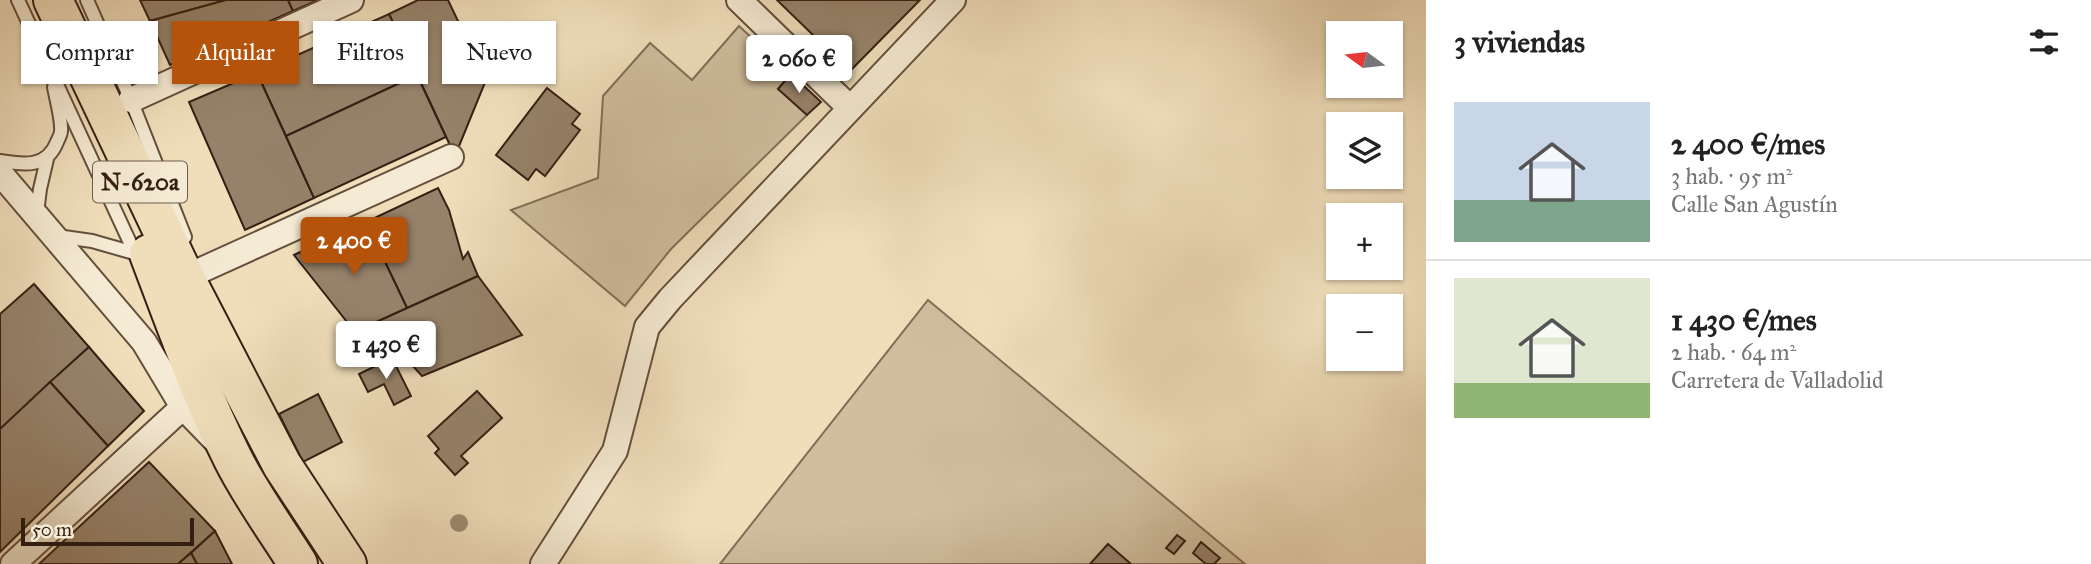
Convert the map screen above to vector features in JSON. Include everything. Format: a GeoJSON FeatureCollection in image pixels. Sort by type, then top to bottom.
{"type":"FeatureCollection","features":[{"type":"Feature","properties":{"kind":"highway","name":"N-620a"},"geometry":{"type":"LineString","coordinates":[[53,0],[188,359],[243,479],[298,564]]}},
{"type":"Feature","properties":{"kind":"highway","name":"N-620a"},"geometry":{"type":"LineString","coordinates":[[53,0],[184,275],[282,465],[347,564]]}},
{"type":"Feature","properties":{"kind":"street"},"geometry":{"type":"LineString","coordinates":[[131,100],[351,0]]}},
{"type":"Feature","properties":{"kind":"street"},"geometry":{"type":"LineString","coordinates":[[739,0],[850,108]]}},
{"type":"Feature","properties":{"kind":"street"},"geometry":{"type":"LineString","coordinates":[[543,564],[615,451],[647,327],[670,299],[953,0]]}},
{"type":"Feature","properties":{"kind":"street"},"geometry":{"type":"LineString","coordinates":[[193,261],[450,156]]}},
{"type":"Feature","properties":{"kind":"street"},"geometry":{"type":"LineString","coordinates":[[0,173],[144,342],[183,407],[232,457]]}},
{"type":"Feature","properties":{"kind":"street"},"geometry":{"type":"LineString","coordinates":[[13,564],[183,407]]}},
{"type":"Feature","properties":{"kind":"lane"},"geometry":{"type":"LineString","coordinates":[[18,0],[28,21]]}},
{"type":"Feature","properties":{"kind":"lane"},"geometry":{"type":"LineString","coordinates":[[87,0],[178,217],[229,362]]}},
{"type":"Feature","properties":{"kind":"lane"},"geometry":{"type":"LineString","coordinates":[[37,217],[47,159],[54,152],[61,132],[53,84]]}},
{"type":"Feature","properties":{"kind":"lane"},"geometry":{"type":"LineString","coordinates":[[58,84],[134,253],[188,359]]}},
{"type":"Feature","properties":{"kind":"lane"},"geometry":{"type":"LineString","coordinates":[[0,161],[19,164],[47,159]]}},
{"type":"Feature","properties":{"kind":"lane"},"geometry":{"type":"LineString","coordinates":[[53,236],[92,241],[134,253]]}},
{"type":"Feature","properties":{"kind":"shaded area"},"geometry":{"type":"Polygon","coordinates":[[[739,26],[791,74],[778,89],[807,115],[671,249],[625,306],[511,210],[598,178],[603,96],[650,43],[692,80],[739,26]]]}},
{"type":"Feature","properties":{"kind":"shaded area"},"geometry":{"type":"Polygon","coordinates":[[[928,300],[1245,564],[720,564],[928,300]]]}},
{"type":"Feature","properties":{"kind":"building"},"geometry":{"type":"Polygon","coordinates":[[[140,0],[226,0],[150,21],[140,0]]]}},
{"type":"Feature","properties":{"kind":"building"},"geometry":{"type":"Polygon","coordinates":[[[226,0],[288,0],[293,11],[270,21],[172,21],[170,65],[158,39],[158,21],[150,21],[226,0]]]}},
{"type":"Feature","properties":{"kind":"building"},"geometry":{"type":"Polygon","coordinates":[[[288,0],[318,0],[293,11],[288,0]]]}},
{"type":"Feature","properties":{"kind":"building"},"geometry":{"type":"Polygon","coordinates":[[[418,0],[448,0],[458,21],[442,21],[442,84],[484,84],[455,156],[422,84],[428,84],[428,21],[392,21],[389,14],[418,0]]]}},
{"type":"Feature","properties":{"kind":"building"},"geometry":{"type":"Polygon","coordinates":[[[777,0],[920,0],[850,71],[777,0]]]}},
{"type":"Feature","properties":{"kind":"building"},"geometry":{"type":"Polygon","coordinates":[[[389,14],[392,21],[373,21],[389,14]]]}},
{"type":"Feature","properties":{"kind":"building"},"geometry":{"type":"Polygon","coordinates":[[[313,48],[313,84],[398,84],[286,136],[262,84],[299,84],[299,54],[313,48]]]}},
{"type":"Feature","properties":{"kind":"building"},"geometry":{"type":"Polygon","coordinates":[[[791,74],[821,102],[807,115],[778,89],[791,74]]]}},
{"type":"Feature","properties":{"kind":"building"},"geometry":{"type":"Polygon","coordinates":[[[231,84],[262,84],[314,198],[245,230],[189,102],[231,84]]]}},
{"type":"Feature","properties":{"kind":"building"},"geometry":{"type":"Polygon","coordinates":[[[398,84],[421,84],[446,137],[314,198],[286,136],[398,84]]]}},
{"type":"Feature","properties":{"kind":"building"},"geometry":{"type":"Polygon","coordinates":[[[547,88],[580,114],[572,124],[580,130],[545,176],[536,169],[528,180],[496,155],[547,88]]]}},
{"type":"Feature","properties":{"kind":"building"},"geometry":{"type":"Polygon","coordinates":[[[438,188],[449,210],[463,259],[468,252],[478,276],[407,308],[366,222],[438,188]]]}},
{"type":"Feature","properties":{"kind":"building"},"geometry":{"type":"Polygon","coordinates":[[[366,222],[407,308],[355,332],[294,255],[366,222]]]}},
{"type":"Feature","properties":{"kind":"building"},"geometry":{"type":"Polygon","coordinates":[[[478,276],[522,335],[422,376],[374,323],[478,276]]]}},
{"type":"Feature","properties":{"kind":"building"},"geometry":{"type":"Polygon","coordinates":[[[34,284],[89,347],[0,429],[0,314],[34,284]]]}},
{"type":"Feature","properties":{"kind":"building"},"geometry":{"type":"Polygon","coordinates":[[[89,347],[144,411],[108,446],[50,382],[89,347]]]}},
{"type":"Feature","properties":{"kind":"building"},"geometry":{"type":"Polygon","coordinates":[[[392,358],[411,396],[394,405],[384,384],[368,392],[359,374],[392,358]]]}},
{"type":"Feature","properties":{"kind":"building"},"geometry":{"type":"Polygon","coordinates":[[[50,382],[108,446],[0,552],[0,429],[50,382]]]}},
{"type":"Feature","properties":{"kind":"building"},"geometry":{"type":"Polygon","coordinates":[[[477,391],[502,418],[461,456],[468,463],[455,475],[435,453],[439,449],[428,436],[477,391]]]}},
{"type":"Feature","properties":{"kind":"building"},"geometry":{"type":"Polygon","coordinates":[[[318,394],[342,442],[303,462],[279,414],[318,394]]]}},
{"type":"Feature","properties":{"kind":"building"},"geometry":{"type":"Polygon","coordinates":[[[149,462],[215,531],[178,564],[39,564],[149,462]]]}},
{"type":"Feature","properties":{"kind":"building"},"geometry":{"type":"Polygon","coordinates":[[[215,531],[232,564],[197,564],[191,553],[215,531]]]}},
{"type":"Feature","properties":{"kind":"building"},"geometry":{"type":"Polygon","coordinates":[[[1177,535],[1185,541],[1174,554],[1166,548],[1177,535]]]}},
{"type":"Feature","properties":{"kind":"building"},"geometry":{"type":"Polygon","coordinates":[[[1201,542],[1220,558],[1214,564],[1206,564],[1193,553],[1201,542]]]}},
{"type":"Feature","properties":{"kind":"building"},"geometry":{"type":"Polygon","coordinates":[[[1108,544],[1131,564],[1090,564],[1108,544]]]}},
{"type":"Feature","properties":{"kind":"building"},"geometry":{"type":"Polygon","coordinates":[[[191,553],[197,564],[178,564],[191,553]]]}}]}
